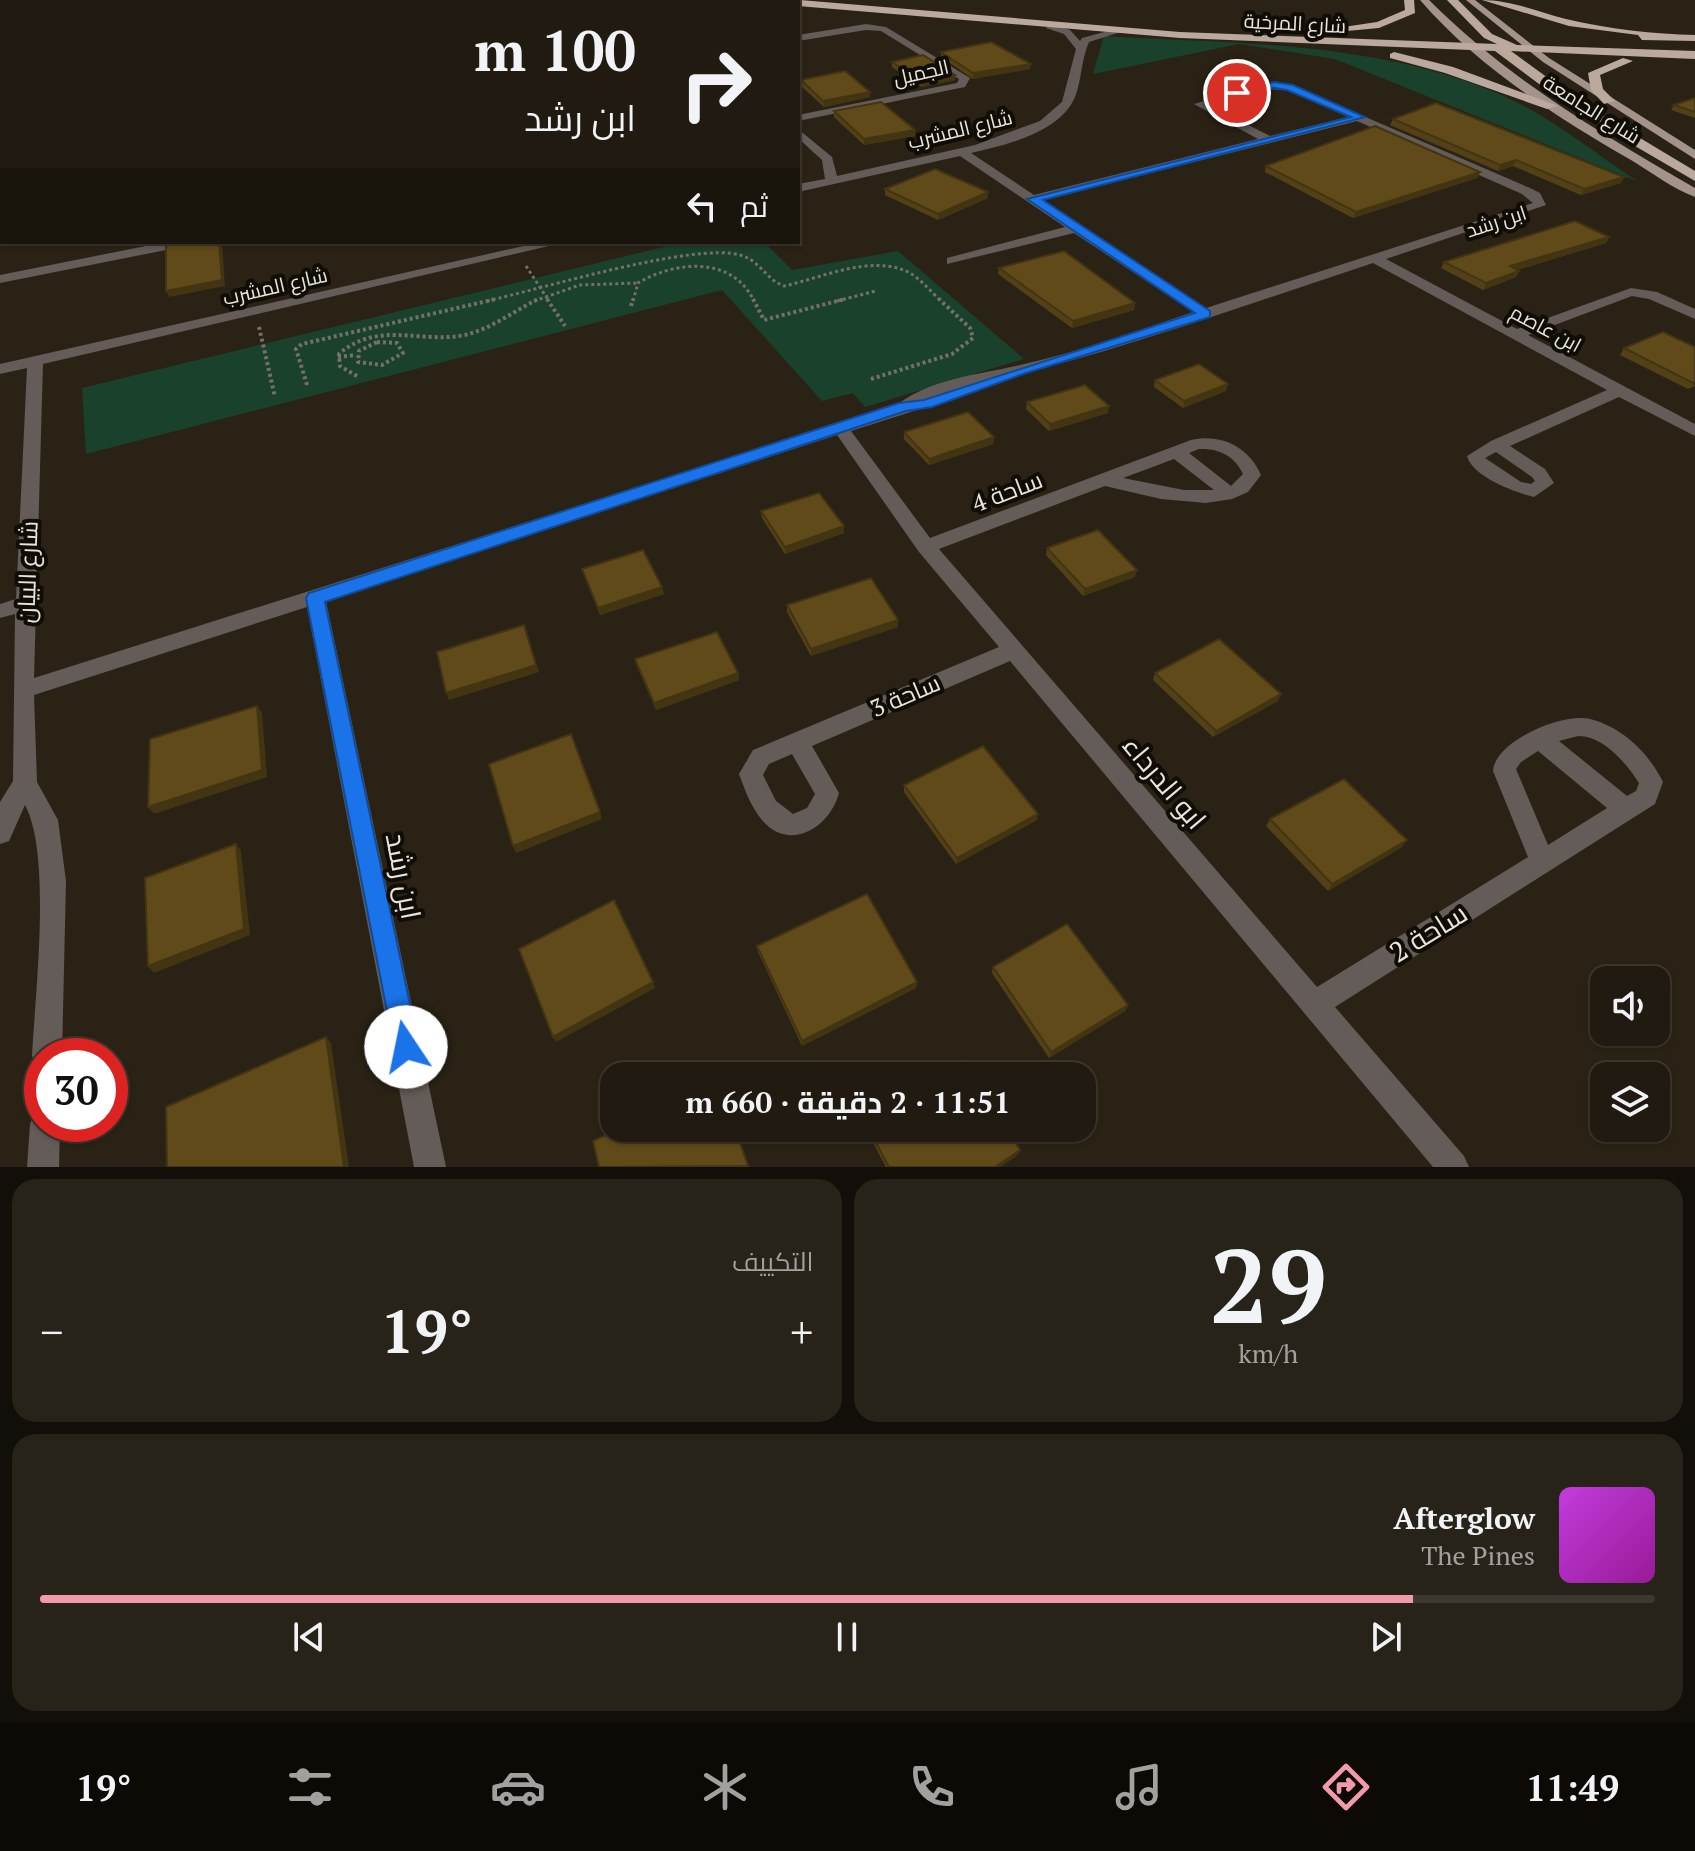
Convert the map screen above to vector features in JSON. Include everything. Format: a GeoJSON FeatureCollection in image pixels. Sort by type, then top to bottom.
{"type":"FeatureCollection","features":[{"type":"Feature","properties":{"kind":"highway"},"geometry":{"type":"LineString","coordinates":[[831,0],[1199,29],[1695,46]]}},
{"type":"Feature","properties":{"kind":"highway"},"geometry":{"type":"LineString","coordinates":[[909,0],[1159,20]]}},
{"type":"Feature","properties":{"kind":"highway"},"geometry":{"type":"LineString","coordinates":[[1336,29],[1391,21],[1411,11],[1409,0]]}},
{"type":"Feature","properties":{"kind":"highway"},"geometry":{"type":"LineString","coordinates":[[1452,0],[1488,40],[1580,108],[1695,177]]}},
{"type":"Feature","properties":{"kind":"highway"},"geometry":{"type":"LineString","coordinates":[[1487,0],[1578,25],[1695,38]]}},
{"type":"Feature","properties":{"kind":"highway","name":"شارع المرخية"},"geometry":{"type":"LineString","coordinates":[[800,3],[1049,26],[1325,43],[1488,40],[1534,34]]}},
{"type":"Feature","properties":{"kind":"highway","name":"شارع المرخية"},"geometry":{"type":"LineString","coordinates":[[1203,22],[1488,40],[1532,50],[1695,57]]}},
{"type":"Feature","properties":{"kind":"highway"},"geometry":{"type":"LineString","coordinates":[[1563,35],[1695,38]]}},
{"type":"Feature","properties":{"kind":"highway"},"geometry":{"type":"LineString","coordinates":[[1325,43],[1426,64],[1552,106]]}},
{"type":"Feature","properties":{"kind":"highway"},"geometry":{"type":"LineString","coordinates":[[1609,101],[1593,80],[1598,69],[1638,59],[1695,57]]}},
{"type":"Feature","properties":{"kind":"main road"},"geometry":{"type":"LineString","coordinates":[[1424,0],[1488,40]]}},
{"type":"Feature","properties":{"kind":"main road"},"geometry":{"type":"LineString","coordinates":[[1470,0],[1488,40]]}},
{"type":"Feature","properties":{"kind":"main road","name":"شارع الجامعة"},"geometry":{"type":"LineString","coordinates":[[1488,40],[1532,50],[1695,155]]}},
{"type":"Feature","properties":{"kind":"main road","name":"شارع الجامعة"},"geometry":{"type":"LineString","coordinates":[[1488,40],[1552,106],[1695,193]]}},
{"type":"Feature","properties":{"kind":"street"},"geometry":{"type":"LineString","coordinates":[[1049,26],[1067,32],[1080,48],[1091,36],[1119,31]]}},
{"type":"Feature","properties":{"kind":"street","name":"الجميل"},"geometry":{"type":"LineString","coordinates":[[800,38],[866,27],[883,29],[965,78],[961,85],[800,118]]}},
{"type":"Feature","properties":{"kind":"street","name":"شارع المشرب"},"geometry":{"type":"LineString","coordinates":[[800,188],[960,151],[1032,130],[1057,116],[1070,96],[1080,48]]}},
{"type":"Feature","properties":{"kind":"street","name":"ابن رشد"},"geometry":{"type":"LineString","coordinates":[[23,690],[904,407],[926,404],[1020,370],[1377,260],[1540,205],[1526,191],[1282,86],[1266,86],[1199,104],[1268,140]]}},
{"type":"Feature","properties":{"kind":"street"},"geometry":{"type":"LineString","coordinates":[[1033,199],[1360,117]]}},
{"type":"Feature","properties":{"kind":"street"},"geometry":{"type":"LineString","coordinates":[[800,134],[828,159],[832,181]]}},
{"type":"Feature","properties":{"kind":"street"},"geometry":{"type":"LineString","coordinates":[[960,151],[1205,314]]}},
{"type":"Feature","properties":{"kind":"street"},"geometry":{"type":"LineString","coordinates":[[952,261],[1076,228]]}},
{"type":"Feature","properties":{"kind":"street"},"geometry":{"type":"LineString","coordinates":[[0,279],[118,249],[167,244]]}},
{"type":"Feature","properties":{"kind":"street","name":"شارع المشرب"},"geometry":{"type":"LineString","coordinates":[[0,369],[550,244]]}},
{"type":"Feature","properties":{"kind":"street","name":"ابن عاصم"},"geometry":{"type":"LineString","coordinates":[[1377,260],[1695,431]]}},
{"type":"Feature","properties":{"kind":"street"},"geometry":{"type":"LineString","coordinates":[[1515,335],[1631,292],[1652,295],[1695,315]]}},
{"type":"Feature","properties":{"kind":"street","name":"شارع البيان"},"geometry":{"type":"LineString","coordinates":[[35,361],[23,690],[13,788],[46,820],[51,852],[47,1038]]}},
{"type":"Feature","properties":{"kind":"street"},"geometry":{"type":"LineString","coordinates":[[1497,445],[1619,391]]}},
{"type":"Feature","properties":{"kind":"street","name":"ابو الدرداء"},"geometry":{"type":"LineString","coordinates":[[840,428],[926,547],[1453,1167]]}},
{"type":"Feature","properties":{"kind":"street","name":"ساحة 4"},"geometry":{"type":"LineString","coordinates":[[926,547],[1176,452],[1208,443],[1238,455],[1249,464],[1252,475],[1248,483],[1229,493]]}},
{"type":"Feature","properties":{"kind":"street"},"geometry":{"type":"LineString","coordinates":[[1176,452],[1229,493]]}},
{"type":"Feature","properties":{"kind":"street"},"geometry":{"type":"LineString","coordinates":[[1105,480],[1201,499],[1229,493]]}},
{"type":"Feature","properties":{"kind":"street","name":"ابن رشد"},"geometry":{"type":"LineString","coordinates":[[315,598],[430,1167]]}},
{"type":"Feature","properties":{"kind":"street"},"geometry":{"type":"LineString","coordinates":[[0,611],[25,604]]}},
{"type":"Feature","properties":{"kind":"street","name":"ساحة 3"},"geometry":{"type":"LineString","coordinates":[[797,741],[1014,650]]}},
{"type":"Feature","properties":{"kind":"street","name":"ساحة 2"},"geometry":{"type":"LineString","coordinates":[[1315,1004],[1646,797],[1651,782],[1641,764],[1586,727],[1563,728],[1510,756],[1504,766],[1506,778],[1542,860]]}},
{"type":"Feature","properties":{"kind":"street"},"geometry":{"type":"LineString","coordinates":[[1541,740],[1626,809]]}},
{"type":"Feature","properties":{"kind":"street"},"geometry":{"type":"LineString","coordinates":[[0,833],[13,788]]}},
{"type":"Feature","properties":{"kind":"street"},"geometry":{"type":"LineString","coordinates":[[43,1167],[44,1142]]}},
{"type":"Feature","properties":{"kind":"path"},"geometry":{"type":"LineString","coordinates":[[517,251],[565,326]]}},
{"type":"Feature","properties":{"kind":"path"},"geometry":{"type":"LineString","coordinates":[[307,385],[296,349],[302,344],[681,256],[715,252],[751,259],[776,284],[784,286],[869,267],[900,268],[961,318],[973,338],[952,354],[871,379]]}},
{"type":"Feature","properties":{"kind":"path"},"geometry":{"type":"LineString","coordinates":[[338,357],[346,347],[369,335],[460,336],[493,326],[546,295],[600,282],[638,283],[671,268],[696,266],[722,271],[748,289],[762,318],[767,320],[876,291]]}},
{"type":"Feature","properties":{"kind":"path"},"geometry":{"type":"LineString","coordinates":[[631,306],[638,283]]}},
{"type":"Feature","properties":{"kind":"path"},"geometry":{"type":"LineString","coordinates":[[257,311],[275,397]]}},
{"type":"Feature","properties":{"kind":"path"},"geometry":{"type":"LineString","coordinates":[[338,357],[356,355],[377,342],[401,345],[416,336]]}},
{"type":"Feature","properties":{"kind":"path"},"geometry":{"type":"LineString","coordinates":[[356,355],[363,365],[378,366],[399,357],[401,345]]}},
{"type":"Feature","properties":{"kind":"path"},"geometry":{"type":"LineString","coordinates":[[338,357],[340,366],[357,376]]}},
{"type":"Feature","properties":{"kind":"green space"},"geometry":{"type":"Polygon","coordinates":[[[1104,36],[1309,48],[1409,65],[1458,79],[1522,105],[1639,182],[1335,59],[1239,44],[1093,74],[1104,36]]]}},
{"type":"Feature","properties":{"kind":"green space"},"geometry":{"type":"Polygon","coordinates":[[[676,244],[766,244],[792,270],[898,251],[1024,359],[865,407],[853,393],[822,401],[722,290],[86,454],[82,388],[676,244]]]}},
{"type":"Feature","properties":{"kind":"building"},"geometry":{"type":"Polygon","coordinates":[[[991,42],[1031,64],[973,73],[941,52],[991,42]]]}},
{"type":"Feature","properties":{"kind":"building"},"geometry":{"type":"Polygon","coordinates":[[[923,55],[955,75],[923,82],[892,62],[923,55]]]}},
{"type":"Feature","properties":{"kind":"building"},"geometry":{"type":"Polygon","coordinates":[[[845,71],[870,92],[823,101],[801,80],[845,71]]]}},
{"type":"Feature","properties":{"kind":"building"},"geometry":{"type":"Polygon","coordinates":[[[1695,98],[1695,112],[1674,105],[1695,98]]]}},
{"type":"Feature","properties":{"kind":"building"},"geometry":{"type":"Polygon","coordinates":[[[881,102],[915,130],[864,139],[834,111],[881,102]]]}},
{"type":"Feature","properties":{"kind":"building"},"geometry":{"type":"Polygon","coordinates":[[[1436,103],[1624,177],[1584,189],[1516,160],[1500,165],[1393,119],[1436,103]]]}},
{"type":"Feature","properties":{"kind":"building"},"geometry":{"type":"Polygon","coordinates":[[[1375,126],[1480,172],[1356,212],[1266,166],[1375,126]]]}},
{"type":"Feature","properties":{"kind":"building"},"geometry":{"type":"Polygon","coordinates":[[[935,169],[988,192],[938,214],[885,189],[935,169]]]}},
{"type":"Feature","properties":{"kind":"building"},"geometry":{"type":"Polygon","coordinates":[[[1575,221],[1609,237],[1510,266],[1519,271],[1486,283],[1444,262],[1575,221]]]}},
{"type":"Feature","properties":{"kind":"building"},"geometry":{"type":"Polygon","coordinates":[[[219,244],[222,280],[166,291],[166,246],[219,244]]]}},
{"type":"Feature","properties":{"kind":"building"},"geometry":{"type":"Polygon","coordinates":[[[1064,251],[1135,303],[1073,321],[999,268],[1064,251]]]}},
{"type":"Feature","properties":{"kind":"building"},"geometry":{"type":"Polygon","coordinates":[[[1663,332],[1695,347],[1695,382],[1624,348],[1663,332]]]}},
{"type":"Feature","properties":{"kind":"building"},"geometry":{"type":"Polygon","coordinates":[[[1199,364],[1228,384],[1184,401],[1155,380],[1199,364]]]}},
{"type":"Feature","properties":{"kind":"building"},"geometry":{"type":"Polygon","coordinates":[[[1085,385],[1109,406],[1050,424],[1027,402],[1085,385]]]}},
{"type":"Feature","properties":{"kind":"building"},"geometry":{"type":"Polygon","coordinates":[[[968,412],[994,437],[929,459],[904,432],[968,412]]]}},
{"type":"Feature","properties":{"kind":"building"},"geometry":{"type":"Polygon","coordinates":[[[819,493],[844,526],[785,547],[761,511],[819,493]]]}},
{"type":"Feature","properties":{"kind":"building"},"geometry":{"type":"Polygon","coordinates":[[[1098,530],[1137,570],[1085,589],[1047,548],[1098,530]]]}},
{"type":"Feature","properties":{"kind":"building"},"geometry":{"type":"Polygon","coordinates":[[[643,550],[662,587],[598,608],[582,569],[643,550]]]}},
{"type":"Feature","properties":{"kind":"building"},"geometry":{"type":"Polygon","coordinates":[[[871,578],[898,620],[811,649],[787,605],[871,578]]]}},
{"type":"Feature","properties":{"kind":"building"},"geometry":{"type":"Polygon","coordinates":[[[524,625],[536,665],[446,693],[437,652],[524,625]]]}},
{"type":"Feature","properties":{"kind":"building"},"geometry":{"type":"Polygon","coordinates":[[[717,632],[738,673],[654,703],[635,659],[717,632]]]}},
{"type":"Feature","properties":{"kind":"building"},"geometry":{"type":"Polygon","coordinates":[[[1219,639],[1281,694],[1216,731],[1155,673],[1219,639]]]}},
{"type":"Feature","properties":{"kind":"building"},"geometry":{"type":"Polygon","coordinates":[[[257,706],[262,770],[148,807],[150,739],[257,706]]]}},
{"type":"Feature","properties":{"kind":"building"},"geometry":{"type":"Polygon","coordinates":[[[571,734],[600,812],[513,846],[489,764],[571,734]]]}},
{"type":"Feature","properties":{"kind":"building"},"geometry":{"type":"Polygon","coordinates":[[[983,746],[1038,814],[957,858],[904,785],[983,746]]]}},
{"type":"Feature","properties":{"kind":"building"},"geometry":{"type":"Polygon","coordinates":[[[1344,779],[1407,840],[1332,884],[1270,819],[1344,779]]]}},
{"type":"Feature","properties":{"kind":"building"},"geometry":{"type":"Polygon","coordinates":[[[236,844],[244,929],[148,966],[145,878],[236,844]]]}},
{"type":"Feature","properties":{"kind":"building"},"geometry":{"type":"Polygon","coordinates":[[[867,894],[917,982],[802,1041],[757,946],[867,894]]]}},
{"type":"Feature","properties":{"kind":"building"},"geometry":{"type":"Polygon","coordinates":[[[614,900],[653,982],[553,1037],[519,949],[614,900]]]}},
{"type":"Feature","properties":{"kind":"building"},"geometry":{"type":"Polygon","coordinates":[[[1067,924],[1128,1005],[1051,1052],[993,967],[1067,924]]]}},
{"type":"Feature","properties":{"kind":"building"},"geometry":{"type":"Polygon","coordinates":[[[326,1037],[344,1167],[167,1167],[166,1107],[326,1037]]]}},
{"type":"Feature","properties":{"kind":"building"},"geometry":{"type":"Polygon","coordinates":[[[600,1138],[600,1142],[740,1142],[748,1166],[599,1167],[593,1141],[600,1138]]]}},
{"type":"Feature","properties":{"kind":"building"},"geometry":{"type":"Polygon","coordinates":[[[876,1142],[1015,1142],[1020,1150],[995,1167],[889,1167],[876,1142]]]}},
{"type":"Feature","properties":{"kind":"route"},"geometry":{"type":"LineString","coordinates":[[406,1047],[315,598],[904,407],[926,404],[1003,379],[1020,370],[1205,314],[1033,199],[1360,117],[1289,87],[1274,85],[1237,93]]}}]}
